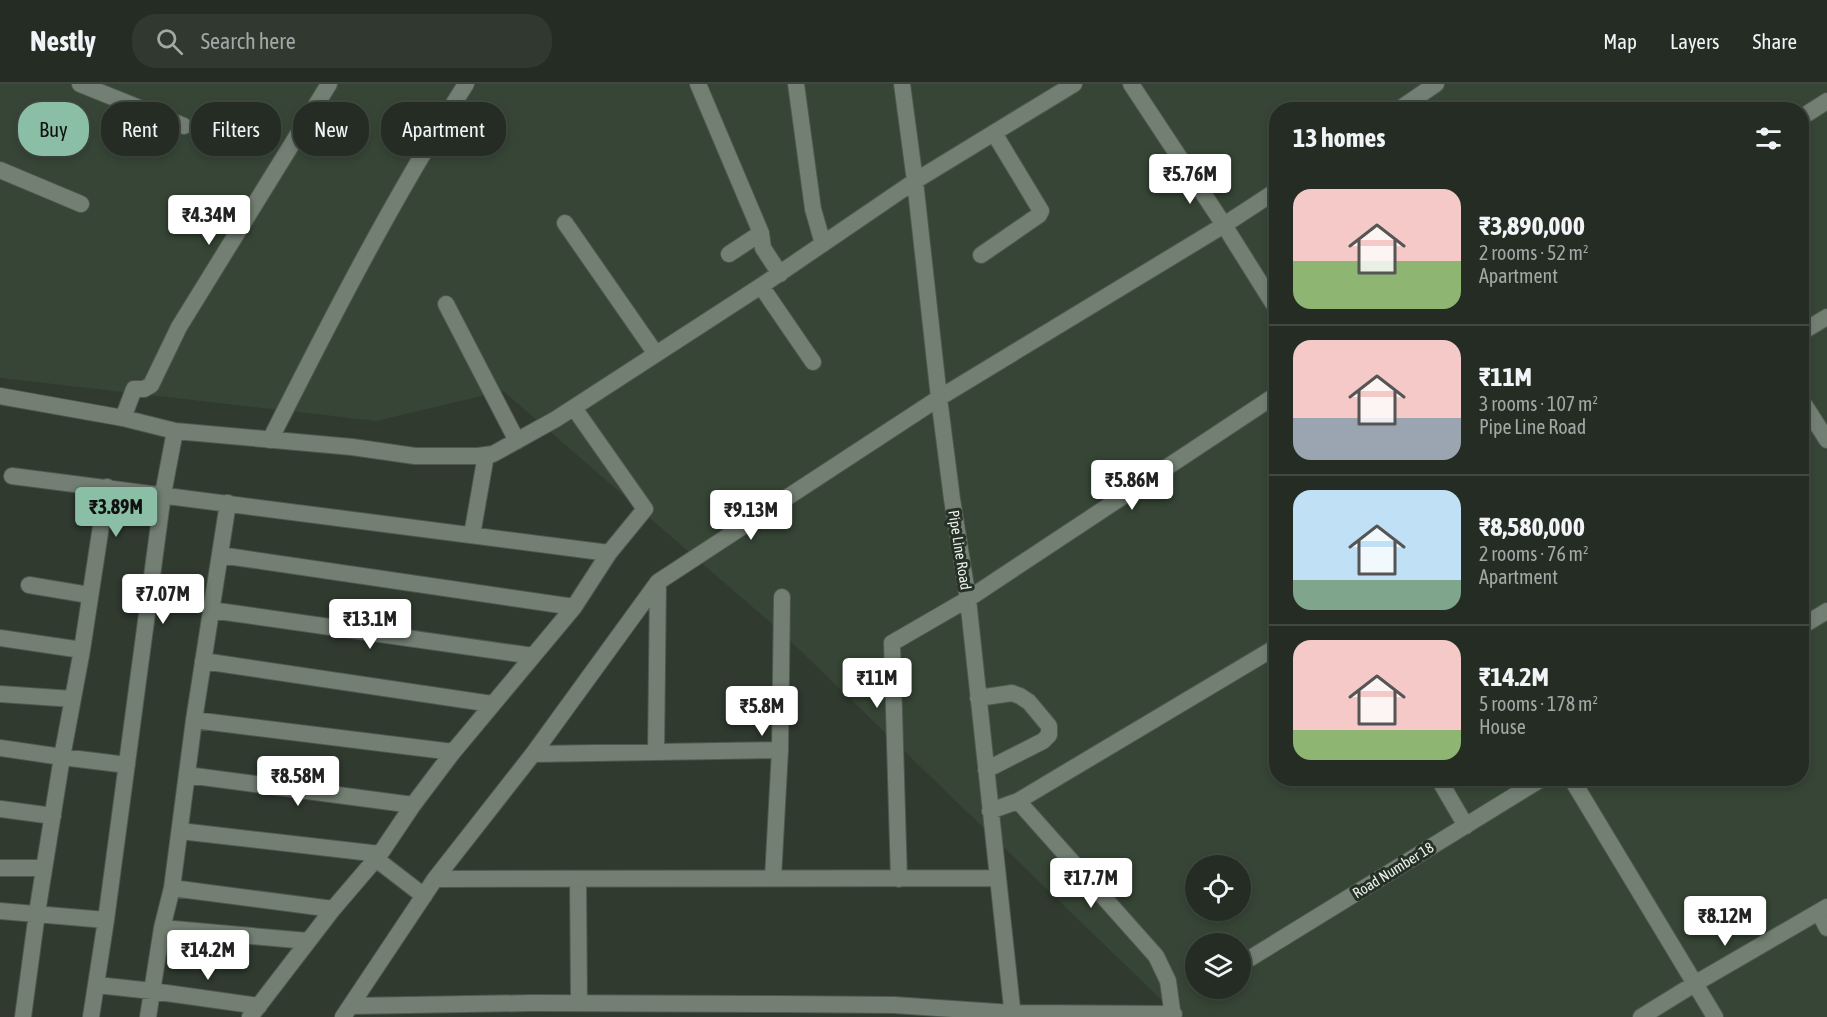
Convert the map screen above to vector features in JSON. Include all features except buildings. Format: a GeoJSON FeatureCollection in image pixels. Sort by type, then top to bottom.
{"type":"FeatureCollection","features":[{"type":"Feature","properties":{"kind":"street"},"geometry":{"type":"LineString","coordinates":[[80,84],[184,126]]}},
{"type":"Feature","properties":{"kind":"street"},"geometry":{"type":"LineString","coordinates":[[123,418],[134,389],[144,389],[151,385],[179,327],[329,84]]}},
{"type":"Feature","properties":{"kind":"street"},"geometry":{"type":"LineString","coordinates":[[270,440],[319,342],[424,151],[466,84]]}},
{"type":"Feature","properties":{"kind":"street"},"geometry":{"type":"LineString","coordinates":[[698,84],[761,233],[763,248],[780,274]]}},
{"type":"Feature","properties":{"kind":"street"},"geometry":{"type":"LineString","coordinates":[[796,84],[813,209],[823,244]]}},
{"type":"Feature","properties":{"kind":"street","name":"Pipe Line Road"},"geometry":{"type":"LineString","coordinates":[[902,84],[939,398],[968,600],[1013,1015]]}},
{"type":"Feature","properties":{"kind":"street"},"geometry":{"type":"LineString","coordinates":[[0,396],[123,418],[175,431],[352,447],[415,456],[494,454],[574,408],[780,274],[915,181],[994,133],[1053,89],[1074,84]]}},
{"type":"Feature","properties":{"kind":"street"},"geometry":{"type":"LineString","coordinates":[[1131,84],[1269,297]]}},
{"type":"Feature","properties":{"kind":"street"},"geometry":{"type":"LineString","coordinates":[[1410,102],[1436,84]]}},
{"type":"Feature","properties":{"kind":"street"},"geometry":{"type":"LineString","coordinates":[[1809,113],[1827,102]]}},
{"type":"Feature","properties":{"kind":"street"},"geometry":{"type":"LineString","coordinates":[[981,255],[1039,215],[1041,211],[994,133]]}},
{"type":"Feature","properties":{"kind":"street"},"geometry":{"type":"LineString","coordinates":[[0,170],[81,204]]}},
{"type":"Feature","properties":{"kind":"street"},"geometry":{"type":"LineString","coordinates":[[347,1012],[435,879],[532,754],[658,582],[939,398],[1269,196]]}},
{"type":"Feature","properties":{"kind":"street"},"geometry":{"type":"LineString","coordinates":[[565,223],[656,354]]}},
{"type":"Feature","properties":{"kind":"street"},"geometry":{"type":"LineString","coordinates":[[729,254],[761,233]]}},
{"type":"Feature","properties":{"kind":"street"},"geometry":{"type":"LineString","coordinates":[[761,286],[813,362]]}},
{"type":"Feature","properties":{"kind":"street"},"geometry":{"type":"LineString","coordinates":[[446,304],[517,441]]}},
{"type":"Feature","properties":{"kind":"street"},"geometry":{"type":"LineString","coordinates":[[1809,328],[1827,317]]}},
{"type":"Feature","properties":{"kind":"street"},"geometry":{"type":"LineString","coordinates":[[899,879],[892,643],[968,600],[1269,400]]}},
{"type":"Feature","properties":{"kind":"street"},"geometry":{"type":"LineString","coordinates":[[97,985],[152,991],[255,1012],[333,909],[378,857],[453,752],[574,607],[609,553],[645,509],[574,408]]}},
{"type":"Feature","properties":{"kind":"street"},"geometry":{"type":"LineString","coordinates":[[1809,412],[1827,440]]}},
{"type":"Feature","properties":{"kind":"street"},"geometry":{"type":"LineString","coordinates":[[91,1017],[163,494],[175,431]]}},
{"type":"Feature","properties":{"kind":"street"},"geometry":{"type":"LineString","coordinates":[[472,535],[486,455]]}},
{"type":"Feature","properties":{"kind":"street"},"geometry":{"type":"LineString","coordinates":[[12,476],[609,553]]}},
{"type":"Feature","properties":{"kind":"street"},"geometry":{"type":"LineString","coordinates":[[23,1017],[44,868],[82,650],[106,487]]}},
{"type":"Feature","properties":{"kind":"street"},"geometry":{"type":"LineString","coordinates":[[148,1017],[162,928],[172,888],[194,720],[228,503]]}},
{"type":"Feature","properties":{"kind":"street"},"geometry":{"type":"LineString","coordinates":[[220,555],[574,607]]}},
{"type":"Feature","properties":{"kind":"street"},"geometry":{"type":"LineString","coordinates":[[656,752],[658,582]]}},
{"type":"Feature","properties":{"kind":"street"},"geometry":{"type":"LineString","coordinates":[[29,585],[89,595]]}},
{"type":"Feature","properties":{"kind":"street"},"geometry":{"type":"LineString","coordinates":[[773,878],[780,750],[782,597]]}},
{"type":"Feature","properties":{"kind":"street"},"geometry":{"type":"LineString","coordinates":[[211,610],[533,656]]}},
{"type":"Feature","properties":{"kind":"street"},"geometry":{"type":"LineString","coordinates":[[1809,622],[1827,611]]}},
{"type":"Feature","properties":{"kind":"street"},"geometry":{"type":"LineString","coordinates":[[0,638],[82,650]]}},
{"type":"Feature","properties":{"kind":"street"},"geometry":{"type":"LineString","coordinates":[[990,811],[1018,801],[1269,651]]}},
{"type":"Feature","properties":{"kind":"street"},"geometry":{"type":"LineString","coordinates":[[204,662],[492,704]]}},
{"type":"Feature","properties":{"kind":"street"},"geometry":{"type":"LineString","coordinates":[[978,698],[1012,693],[1020,696],[1029,702],[1049,726],[1049,735],[1043,741],[986,770]]}},
{"type":"Feature","properties":{"kind":"street"},"geometry":{"type":"LineString","coordinates":[[0,694],[73,699]]}},
{"type":"Feature","properties":{"kind":"street"},"geometry":{"type":"LineString","coordinates":[[194,720],[453,752]]}},
{"type":"Feature","properties":{"kind":"street"},"geometry":{"type":"LineString","coordinates":[[0,748],[127,765]]}},
{"type":"Feature","properties":{"kind":"street"},"geometry":{"type":"LineString","coordinates":[[532,754],[780,750]]}},
{"type":"Feature","properties":{"kind":"street"},"geometry":{"type":"LineString","coordinates":[[187,775],[413,805]]}},
{"type":"Feature","properties":{"kind":"street"},"geometry":{"type":"LineString","coordinates":[[1443,786],[1466,826]]}},
{"type":"Feature","properties":{"kind":"street","name":"Road Number 18"},"geometry":{"type":"LineString","coordinates":[[1251,958],[1530,786]]}},
{"type":"Feature","properties":{"kind":"street"},"geometry":{"type":"LineString","coordinates":[[1576,786],[1715,1017]]}},
{"type":"Feature","properties":{"kind":"street"},"geometry":{"type":"LineString","coordinates":[[347,1012],[532,1010],[579,1003],[780,1010],[1173,1016],[1168,981],[1156,956],[1018,801]]}},
{"type":"Feature","properties":{"kind":"street"},"geometry":{"type":"LineString","coordinates":[[1,809],[53,816]]}},
{"type":"Feature","properties":{"kind":"street"},"geometry":{"type":"LineString","coordinates":[[180,831],[378,857],[424,896]]}},
{"type":"Feature","properties":{"kind":"street"},"geometry":{"type":"LineString","coordinates":[[0,868],[44,868]]}},
{"type":"Feature","properties":{"kind":"street"},"geometry":{"type":"LineString","coordinates":[[435,879],[998,878]]}},
{"type":"Feature","properties":{"kind":"street"},"geometry":{"type":"LineString","coordinates":[[578,879],[579,1003]]}},
{"type":"Feature","properties":{"kind":"street"},"geometry":{"type":"LineString","coordinates":[[172,888],[333,909]]}},
{"type":"Feature","properties":{"kind":"street"},"geometry":{"type":"LineString","coordinates":[[1641,1017],[1823,910],[1827,928]]}},
{"type":"Feature","properties":{"kind":"street"},"geometry":{"type":"LineString","coordinates":[[0,911],[106,920]]}},
{"type":"Feature","properties":{"kind":"street"},"geometry":{"type":"LineString","coordinates":[[162,928],[309,941]]}},
{"type":"Feature","properties":{"kind":"shaded area"},"geometry":{"type":"Polygon","coordinates":[[[0,84],[1827,84],[1827,1017],[1179,1017],[779,630],[503,391],[376,421],[0,378],[0,84]]]}}]}
